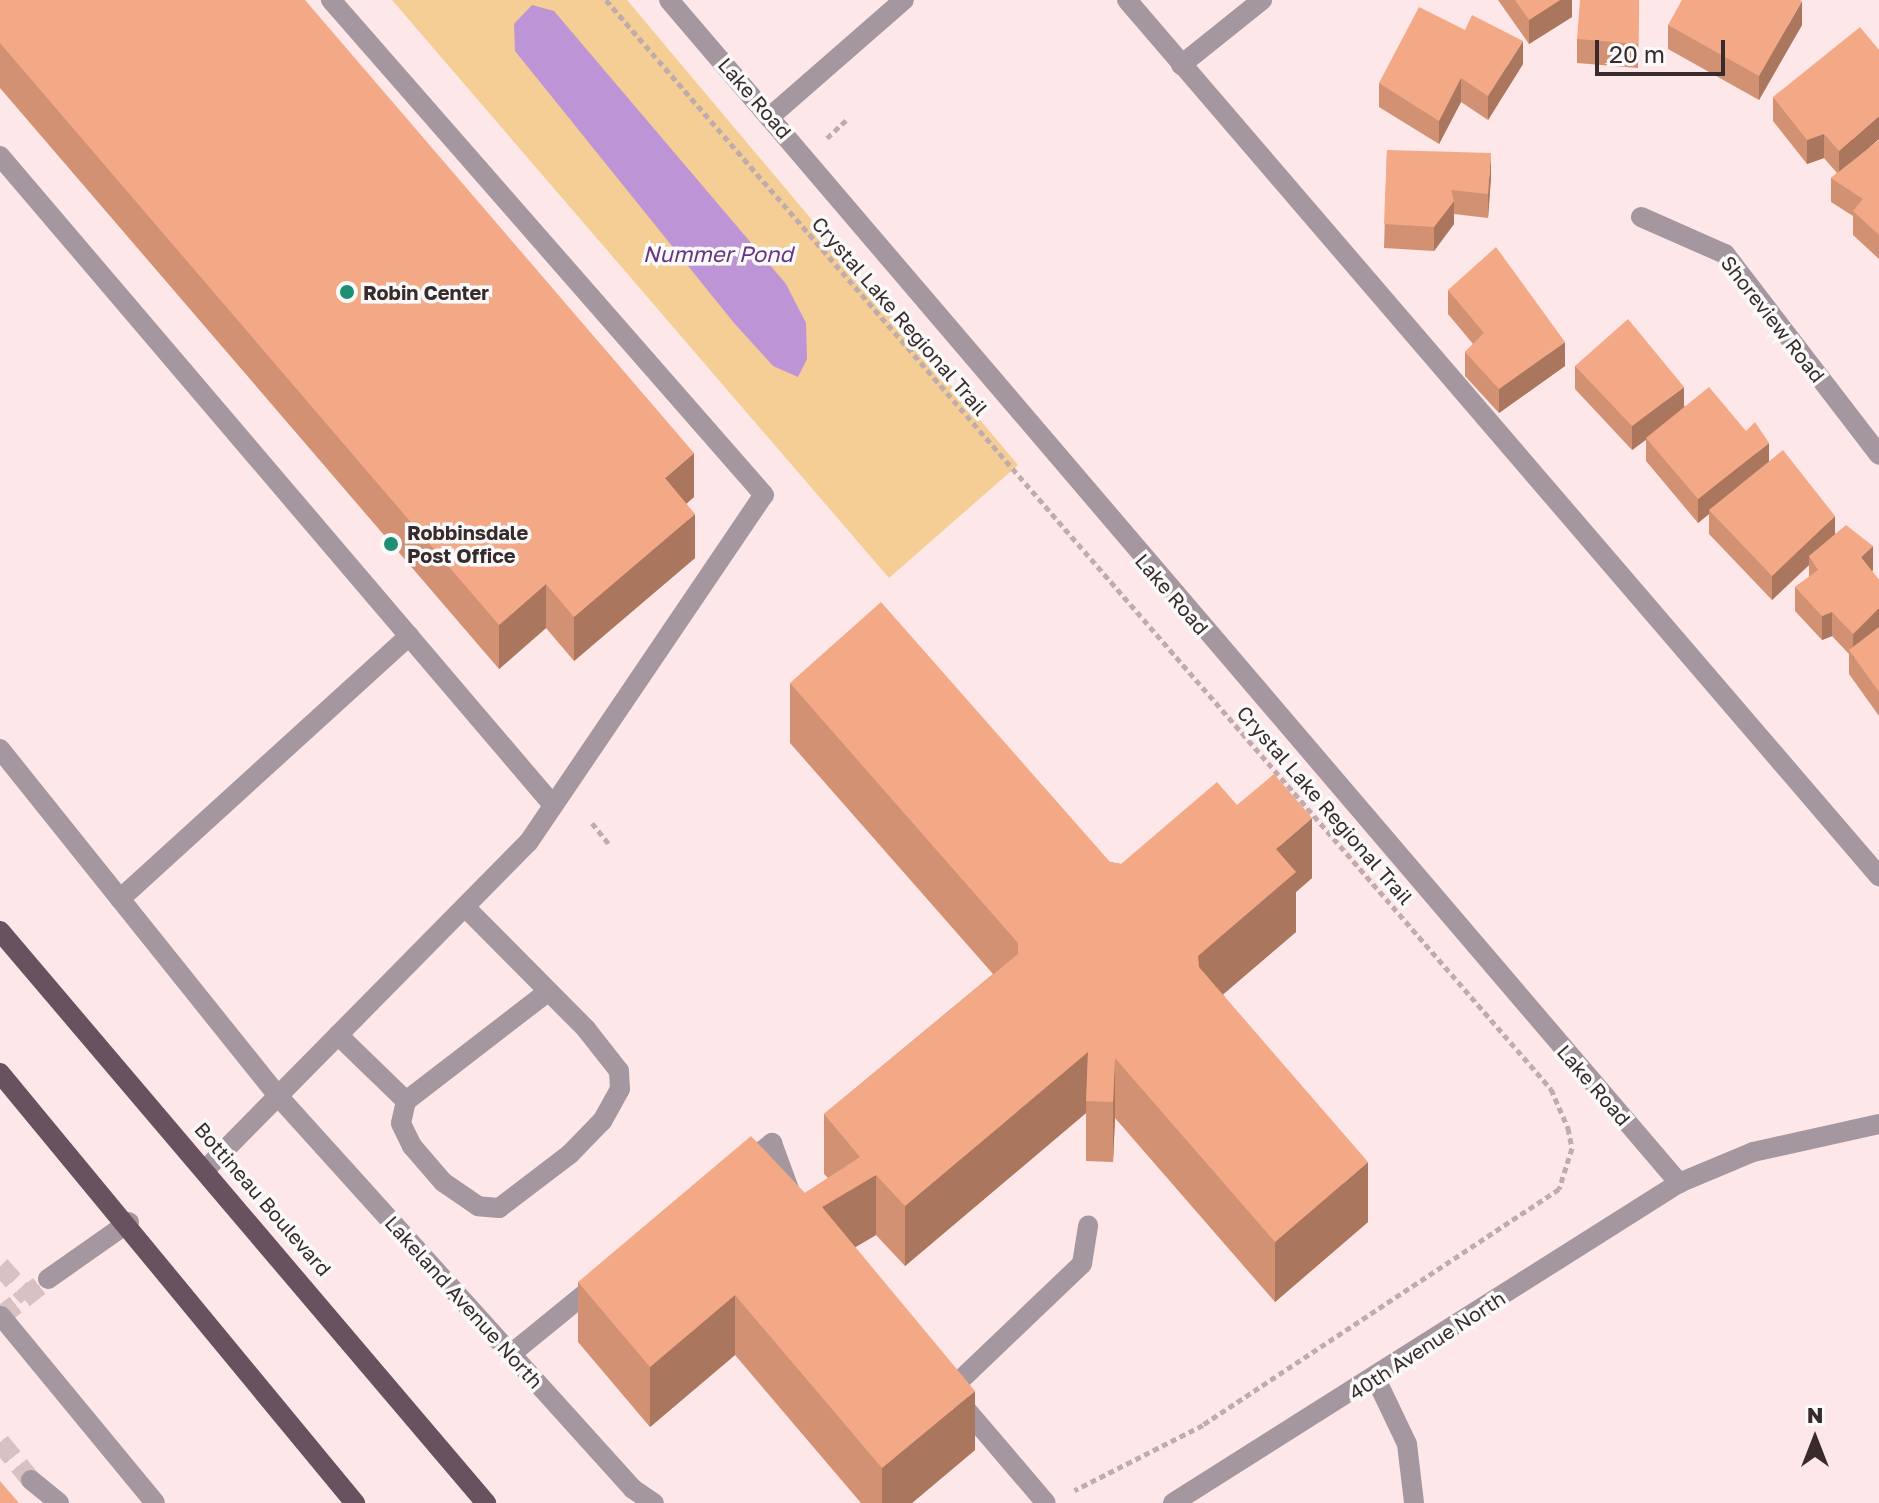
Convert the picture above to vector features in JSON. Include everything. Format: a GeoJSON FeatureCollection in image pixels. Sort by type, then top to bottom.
{"type":"FeatureCollection","features":[{"type":"Feature","properties":{"kind":"main road","name":"Bottineau Boulevard"},"geometry":{"type":"LineString","coordinates":[[0,931],[486,1503]]}},
{"type":"Feature","properties":{"kind":"main road"},"geometry":{"type":"LineString","coordinates":[[0,1073],[129,1222],[355,1503]]}},
{"type":"Feature","properties":{"kind":"street"},"geometry":{"type":"LineString","coordinates":[[205,1170],[528,843],[764,495],[331,0]]}},
{"type":"Feature","properties":{"kind":"street","name":"Lake Road"},"geometry":{"type":"LineString","coordinates":[[669,0],[772,115],[1064,469],[1679,1183]]}},
{"type":"Feature","properties":{"kind":"street"},"geometry":{"type":"LineString","coordinates":[[772,115],[904,0]]}},
{"type":"Feature","properties":{"kind":"street"},"geometry":{"type":"LineString","coordinates":[[1127,0],[1879,876]]}},
{"type":"Feature","properties":{"kind":"street"},"geometry":{"type":"LineString","coordinates":[[1181,65],[1262,0]]}},
{"type":"Feature","properties":{"kind":"street"},"geometry":{"type":"LineString","coordinates":[[0,156],[553,805]]}},
{"type":"Feature","properties":{"kind":"street","name":"Shoreview Road"},"geometry":{"type":"LineString","coordinates":[[1641,217],[1725,254],[1879,455]]}},
{"type":"Feature","properties":{"kind":"street"},"geometry":{"type":"LineString","coordinates":[[120,899],[409,636]]}},
{"type":"Feature","properties":{"kind":"street","name":"Lakeland Avenue North"},"geometry":{"type":"LineString","coordinates":[[0,749],[278,1096],[633,1489],[654,1503]]}},
{"type":"Feature","properties":{"kind":"street"},"geometry":{"type":"LineString","coordinates":[[465,907],[546,993],[619,1071],[620,1089],[602,1121],[570,1154],[499,1208],[478,1206],[443,1182],[412,1146],[401,1123],[406,1101],[546,993]]}},
{"type":"Feature","properties":{"kind":"street"},"geometry":{"type":"LineString","coordinates":[[338,1035],[406,1101]]}},
{"type":"Feature","properties":{"kind":"street","name":"40th Avenue North"},"geometry":{"type":"LineString","coordinates":[[1173,1503],[1376,1379],[1679,1183],[1753,1152],[1879,1124]]}},
{"type":"Feature","properties":{"kind":"street"},"geometry":{"type":"LineString","coordinates":[[722,1183],[772,1143],[796,1208]]}},
{"type":"Feature","properties":{"kind":"street"},"geometry":{"type":"LineString","coordinates":[[48,1279],[129,1222]]}},
{"type":"Feature","properties":{"kind":"street"},"geometry":{"type":"LineString","coordinates":[[950,1390],[1082,1264],[1088,1225]]}},
{"type":"Feature","properties":{"kind":"street"},"geometry":{"type":"LineString","coordinates":[[511,1354],[623,1263]]}},
{"type":"Feature","properties":{"kind":"street"},"geometry":{"type":"LineString","coordinates":[[1,1316],[155,1503]]}},
{"type":"Feature","properties":{"kind":"street"},"geometry":{"type":"LineString","coordinates":[[933,1370],[1045,1502]]}},
{"type":"Feature","properties":{"kind":"street"},"geometry":{"type":"LineString","coordinates":[[1376,1379],[1407,1444],[1414,1503]]}},
{"type":"Feature","properties":{"kind":"street"},"geometry":{"type":"LineString","coordinates":[[31,1480],[59,1503]]}},
{"type":"Feature","properties":{"kind":"path","name":"Crystal Lake Regional Trail"},"geometry":{"type":"LineString","coordinates":[[606,0],[1551,1089],[1568,1128],[1572,1148],[1559,1189],[1203,1425],[1095,1483],[1045,1502]]}},
{"type":"Feature","properties":{"kind":"path"},"geometry":{"type":"LineString","coordinates":[[592,823],[609,844]]}},
{"type":"Feature","properties":{"kind":"shaded area"},"geometry":{"type":"Polygon","coordinates":[[[392,0],[627,0],[1018,465],[889,578],[392,0]]]}},
{"type":"Feature","properties":{"kind":"water","name":"Nummer Pond"},"geometry":{"type":"Polygon","coordinates":[[[532,5],[554,11],[786,284],[806,323],[807,359],[798,377],[773,366],[734,323],[515,51],[514,24],[532,5]]]}},
{"type":"Feature","properties":{"kind":"building","name":"Robin Center"},"geometry":{"type":"Polygon","coordinates":[[[0,0],[305,0],[694,453],[665,478],[695,514],[574,617],[546,584],[499,625],[0,43],[0,0]]]}},
{"type":"Feature","properties":{"kind":"building"},"geometry":{"type":"Polygon","coordinates":[[[1515,0],[1560,0],[1529,20],[1515,0]]]}},
{"type":"Feature","properties":{"kind":"building"},"geometry":{"type":"Polygon","coordinates":[[[1580,0],[1639,0],[1638,44],[1577,39],[1580,0]]]}},
{"type":"Feature","properties":{"kind":"building"},"geometry":{"type":"Polygon","coordinates":[[[1682,0],[1802,1],[1759,76],[1668,25],[1682,0]]]}},
{"type":"Feature","properties":{"kind":"building"},"geometry":{"type":"Polygon","coordinates":[[[1419,7],[1465,30],[1472,15],[1523,41],[1488,96],[1461,78],[1439,121],[1379,83],[1419,7]]]}},
{"type":"Feature","properties":{"kind":"building"},"geometry":{"type":"Polygon","coordinates":[[[1860,27],[1879,50],[1879,116],[1839,151],[1824,134],[1807,140],[1773,97],[1860,27]]]}},
{"type":"Feature","properties":{"kind":"building"},"geometry":{"type":"Polygon","coordinates":[[[1879,140],[1879,235],[1853,211],[1863,199],[1831,178],[1879,140]]]}},
{"type":"Feature","properties":{"kind":"building"},"geometry":{"type":"Polygon","coordinates":[[[1387,150],[1491,153],[1488,194],[1451,190],[1454,201],[1434,227],[1384,224],[1387,150]]]}},
{"type":"Feature","properties":{"kind":"building"},"geometry":{"type":"Polygon","coordinates":[[[1496,247],[1565,342],[1499,389],[1465,352],[1484,333],[1448,290],[1496,247]]]}},
{"type":"Feature","properties":{"kind":"building"},"geometry":{"type":"Polygon","coordinates":[[[1628,319],[1684,387],[1632,426],[1575,366],[1628,319]]]}},
{"type":"Feature","properties":{"kind":"building"},"geometry":{"type":"Polygon","coordinates":[[[1709,387],[1746,431],[1755,422],[1769,443],[1698,499],[1646,438],[1709,387]]]}},
{"type":"Feature","properties":{"kind":"building"},"geometry":{"type":"Polygon","coordinates":[[[1783,450],[1835,516],[1772,576],[1709,510],[1783,450]]]}},
{"type":"Feature","properties":{"kind":"building"},"geometry":{"type":"Polygon","coordinates":[[[1846,525],[1873,546],[1861,557],[1879,580],[1879,608],[1853,634],[1832,612],[1822,616],[1795,587],[1818,570],[1809,556],[1846,525]]]}},
{"type":"Feature","properties":{"kind":"building"},"geometry":{"type":"Polygon","coordinates":[[[881,602],[1110,862],[1121,864],[1217,782],[1237,805],[1274,774],[1312,818],[1276,849],[1296,872],[1198,956],[1199,967],[1368,1162],[1275,1242],[1115,1058],[1113,1102],[1086,1101],[1088,1052],[905,1206],[876,1175],[822,1207],[975,1391],[882,1468],[735,1295],[650,1367],[578,1282],[751,1136],[805,1193],[860,1157],[824,1114],[1018,954],[1018,943],[790,683],[881,602]]]}},
{"type":"Feature","properties":{"kind":"building"},"geometry":{"type":"Polygon","coordinates":[[[1879,627],[1879,692],[1849,650],[1879,627]]]}},
{"type":"Feature","properties":{"kind":"building"},"geometry":{"type":"Polygon","coordinates":[[[0,1481],[19,1503],[0,1503],[0,1481]]]}},
{"type":"Feature","properties":{"kind":"tunnel"},"geometry":{"type":"LineString","coordinates":[[0,1266],[28,1297]]}},
{"type":"Feature","properties":{"kind":"tunnel"},"geometry":{"type":"LineString","coordinates":[[0,1317],[48,1279]]}},
{"type":"Feature","properties":{"kind":"tunnel"},"geometry":{"type":"LineString","coordinates":[[0,1442],[31,1480]]}},
{"type":"Feature","properties":{"kind":"place","name":"Robin Center"},"geometry":{"type":"Point","coordinates":[347,292]}},
{"type":"Feature","properties":{"kind":"place","name":"Robbinsdale Post Office"},"geometry":{"type":"Point","coordinates":[391,544]}}]}
